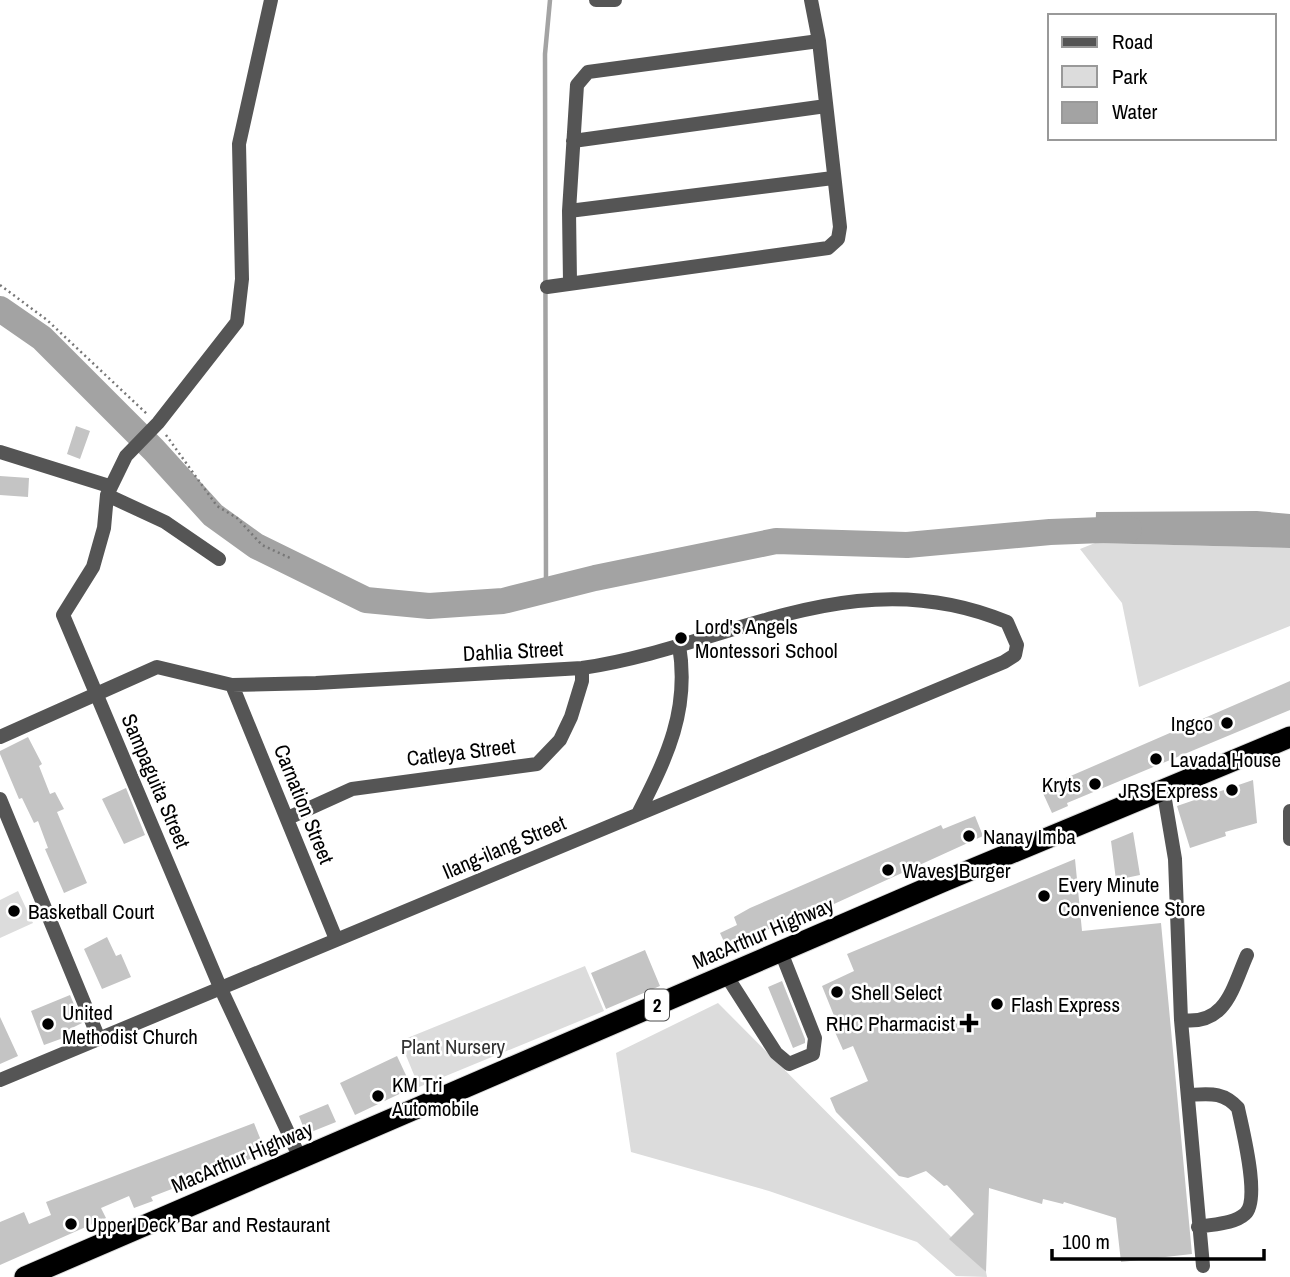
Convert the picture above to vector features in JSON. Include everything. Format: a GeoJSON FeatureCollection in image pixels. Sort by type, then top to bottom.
{"type":"FeatureCollection","features":[{"type":"Feature","properties":{"kind":"highway","name":"MacArthur Highway"},"geometry":{"type":"LineString","coordinates":[[41,1274],[300,1158],[1163,788],[1290,737]]}},
{"type":"Feature","properties":{"kind":"street","name":"Sampaguita Street"},"geometry":{"type":"LineString","coordinates":[[271,0],[239,144],[242,279],[237,322],[156,425],[126,456],[108,490],[104,528],[93,567],[63,615],[220,987],[300,1158]]}},
{"type":"Feature","properties":{"kind":"street"},"geometry":{"type":"LineString","coordinates":[[596,0],[615,0]]}},
{"type":"Feature","properties":{"kind":"street"},"geometry":{"type":"LineString","coordinates":[[547,287],[828,248],[838,239],[840,227],[819,41],[811,0]]}},
{"type":"Feature","properties":{"kind":"street"},"geometry":{"type":"LineString","coordinates":[[570,282],[569,211],[577,85],[588,72],[819,41]]}},
{"type":"Feature","properties":{"kind":"street"},"geometry":{"type":"LineString","coordinates":[[573,141],[826,106]]}},
{"type":"Feature","properties":{"kind":"street"},"geometry":{"type":"LineString","coordinates":[[569,211],[834,178]]}},
{"type":"Feature","properties":{"kind":"street"},"geometry":{"type":"LineString","coordinates":[[0,452],[108,490],[165,522],[219,559]]}},
{"type":"Feature","properties":{"kind":"street","name":"Dahlia Street"},"geometry":{"type":"LineString","coordinates":[[0,737],[157,667],[232,685],[582,668],[622,662],[816,606],[871,598],[962,606],[989,614],[1007,622],[1017,645]]}},
{"type":"Feature","properties":{"kind":"street"},"geometry":{"type":"LineString","coordinates":[[638,814],[673,740],[683,681],[679,645]]}},
{"type":"Feature","properties":{"kind":"street","name":"Ilang-ilang Street"},"geometry":{"type":"LineString","coordinates":[[0,1080],[1004,662],[1015,654],[1017,645]]}},
{"type":"Feature","properties":{"kind":"street","name":"Catleya Street"},"geometry":{"type":"LineString","coordinates":[[288,818],[352,789],[537,764],[560,740],[571,718],[582,681],[582,668]]}},
{"type":"Feature","properties":{"kind":"street","name":"Carnation Street"},"geometry":{"type":"LineString","coordinates":[[232,685],[336,939]]}},
{"type":"Feature","properties":{"kind":"street"},"geometry":{"type":"LineString","coordinates":[[1163,788],[1175,859],[1181,1020],[1203,1266]]}},
{"type":"Feature","properties":{"kind":"street"},"geometry":{"type":"LineString","coordinates":[[0,799],[99,1039]]}},
{"type":"Feature","properties":{"kind":"street"},"geometry":{"type":"LineString","coordinates":[[1290,811],[1290,839]]}},
{"type":"Feature","properties":{"kind":"street"},"geometry":{"type":"LineString","coordinates":[[726,975],[776,1053],[784,1061],[795,1064],[813,1054],[815,1038],[781,952]]}},
{"type":"Feature","properties":{"kind":"street"},"geometry":{"type":"LineString","coordinates":[[1181,1020],[1199,1023],[1213,1017],[1224,1005],[1247,955]]}},
{"type":"Feature","properties":{"kind":"street"},"geometry":{"type":"LineString","coordinates":[[1188,1095],[1219,1093],[1229,1098],[1238,1108],[1251,1191],[1251,1208],[1245,1215],[1234,1220],[1198,1227]]}},
{"type":"Feature","properties":{"kind":"path"},"geometry":{"type":"LineString","coordinates":[[0,285],[47,320],[156,425],[217,506],[237,518],[262,545],[290,558]]}},
{"type":"Feature","properties":{"kind":"green space"},"geometry":{"type":"Polygon","coordinates":[[[1095,543],[1290,548],[1290,626],[1139,687],[1122,603],[1080,549],[1095,543]]]}},
{"type":"Feature","properties":{"kind":"green space","name":"Basketball Court"},"geometry":{"type":"Polygon","coordinates":[[[18,891],[33,923],[0,938],[0,900],[18,891]]]}},
{"type":"Feature","properties":{"kind":"green space","name":"Plant Nursery"},"geometry":{"type":"Polygon","coordinates":[[[585,966],[604,1011],[419,1087],[400,1041],[585,966]]]}},
{"type":"Feature","properties":{"kind":"green space"},"geometry":{"type":"Polygon","coordinates":[[[718,1003],[986,1272],[987,1277],[956,1276],[917,1242],[769,1191],[631,1152],[616,1053],[718,1003]]]}},
{"type":"Feature","properties":{"kind":"water"},"geometry":{"type":"Polygon","coordinates":[[[1257,511],[1290,514],[1290,548],[1095,543],[1096,512],[1257,511]]]}},
{"type":"Feature","properties":{"kind":"building"},"geometry":{"type":"Polygon","coordinates":[[[76,426],[90,431],[80,459],[67,454],[76,426]]]}},
{"type":"Feature","properties":{"kind":"building"},"geometry":{"type":"Polygon","coordinates":[[[0,476],[29,478],[28,497],[0,495],[0,476]]]}},
{"type":"Feature","properties":{"kind":"building"},"geometry":{"type":"Polygon","coordinates":[[[1290,681],[1290,710],[1067,803],[1068,806],[1052,813],[1042,791],[1067,780],[1066,778],[1290,681]]]}},
{"type":"Feature","properties":{"kind":"building"},"geometry":{"type":"Polygon","coordinates":[[[28,737],[42,764],[39,766],[50,794],[55,792],[64,809],[57,812],[87,883],[64,893],[45,849],[48,848],[38,821],[34,823],[22,798],[19,799],[0,754],[0,751],[28,737]]]}},
{"type":"Feature","properties":{"kind":"building"},"geometry":{"type":"Polygon","coordinates":[[[1253,780],[1257,823],[1225,832],[1226,836],[1190,848],[1177,806],[1253,780]]]}},
{"type":"Feature","properties":{"kind":"building"},"geometry":{"type":"Polygon","coordinates":[[[126,788],[145,835],[124,844],[102,799],[126,788]]]}},
{"type":"Feature","properties":{"kind":"building"},"geometry":{"type":"Polygon","coordinates":[[[975,816],[983,836],[823,909],[822,905],[727,948],[720,933],[737,925],[734,917],[750,908],[941,825],[943,829],[975,816]]]}},
{"type":"Feature","properties":{"kind":"building"},"geometry":{"type":"Polygon","coordinates":[[[1133,832],[1140,875],[1116,880],[1111,841],[1133,832]]]}},
{"type":"Feature","properties":{"kind":"building"},"geometry":{"type":"Polygon","coordinates":[[[1075,859],[1082,931],[1161,923],[1192,1254],[1121,1262],[1116,1218],[1064,1202],[1063,1204],[1043,1199],[1042,1204],[989,1188],[986,1272],[949,1239],[974,1214],[947,1185],[944,1186],[926,1171],[908,1178],[899,1176],[836,1112],[830,1098],[868,1081],[853,1046],[843,1050],[835,1032],[839,1028],[822,986],[854,971],[847,954],[1075,859]]]}},
{"type":"Feature","properties":{"kind":"building"},"geometry":{"type":"Polygon","coordinates":[[[107,937],[116,956],[121,954],[131,977],[102,989],[84,949],[107,937]]]}},
{"type":"Feature","properties":{"kind":"building"},"geometry":{"type":"Polygon","coordinates":[[[645,950],[660,986],[606,1009],[591,973],[645,950]]]}},
{"type":"Feature","properties":{"kind":"building"},"geometry":{"type":"Polygon","coordinates":[[[782,981],[805,1039],[805,1043],[793,1048],[768,987],[782,981]]]}},
{"type":"Feature","properties":{"kind":"building"},"geometry":{"type":"Polygon","coordinates":[[[70,995],[82,1023],[64,1032],[66,1037],[44,1045],[31,1011],[70,995]]]}},
{"type":"Feature","properties":{"kind":"building"},"geometry":{"type":"Polygon","coordinates":[[[0,1017],[18,1056],[0,1064],[0,1017]]]}},
{"type":"Feature","properties":{"kind":"building"},"geometry":{"type":"Polygon","coordinates":[[[397,1056],[412,1088],[355,1115],[340,1083],[397,1056]]]}},
{"type":"Feature","properties":{"kind":"building"},"geometry":{"type":"Polygon","coordinates":[[[328,1104],[336,1122],[306,1134],[299,1116],[328,1104]]]}},
{"type":"Feature","properties":{"kind":"building"},"geometry":{"type":"Polygon","coordinates":[[[254,1123],[266,1153],[151,1197],[153,1201],[134,1208],[129,1196],[101,1208],[106,1218],[0,1265],[0,1222],[24,1212],[29,1224],[51,1215],[46,1202],[254,1123]]]}},
{"type":"Feature","properties":{"kind":"waterway"},"geometry":{"type":"LineString","coordinates":[[546,591],[545,54],[550,0]]}},
{"type":"Feature","properties":{"kind":"waterway"},"geometry":{"type":"LineString","coordinates":[[0,309],[42,338],[154,450],[213,515],[256,546],[366,600],[429,606],[503,601],[595,578],[776,541],[907,545],[1050,532],[1129,529]]}},
{"type":"Feature","properties":{"kind":"place","name":"Lord's Angels Montessori School"},"geometry":{"type":"Point","coordinates":[681,638]}},
{"type":"Feature","properties":{"kind":"place","name":"Ingco"},"geometry":{"type":"Point","coordinates":[1227,723]}},
{"type":"Feature","properties":{"kind":"place","name":"Lavada House"},"geometry":{"type":"Point","coordinates":[1156,759]}},
{"type":"Feature","properties":{"kind":"place","name":"Kryts"},"geometry":{"type":"Point","coordinates":[1095,784]}},
{"type":"Feature","properties":{"kind":"place","name":"JRS Express"},"geometry":{"type":"Point","coordinates":[1232,790]}},
{"type":"Feature","properties":{"kind":"place","name":"Nanay Imba"},"geometry":{"type":"Point","coordinates":[969,836]}},
{"type":"Feature","properties":{"kind":"place","name":"Waves Burger"},"geometry":{"type":"Point","coordinates":[888,870]}},
{"type":"Feature","properties":{"kind":"place","name":"Every Minute Convenience Store"},"geometry":{"type":"Point","coordinates":[1044,896]}},
{"type":"Feature","properties":{"kind":"place","name":"Basketball Court"},"geometry":{"type":"Point","coordinates":[14,911]}},
{"type":"Feature","properties":{"kind":"place","name":"Shell Select"},"geometry":{"type":"Point","coordinates":[837,992]}},
{"type":"Feature","properties":{"kind":"place","name":"Flash Express"},"geometry":{"type":"Point","coordinates":[997,1004]}},
{"type":"Feature","properties":{"kind":"place","name":"RHC Pharmacist"},"geometry":{"type":"Point","coordinates":[969,1023]}},
{"type":"Feature","properties":{"kind":"place","name":"United Methodist Church"},"geometry":{"type":"Point","coordinates":[48,1024]}},
{"type":"Feature","properties":{"kind":"place","name":"KM Tri Automobile"},"geometry":{"type":"Point","coordinates":[378,1096]}},
{"type":"Feature","properties":{"kind":"place","name":"Upper Deck Bar and Restaurant"},"geometry":{"type":"Point","coordinates":[71,1224]}}]}
